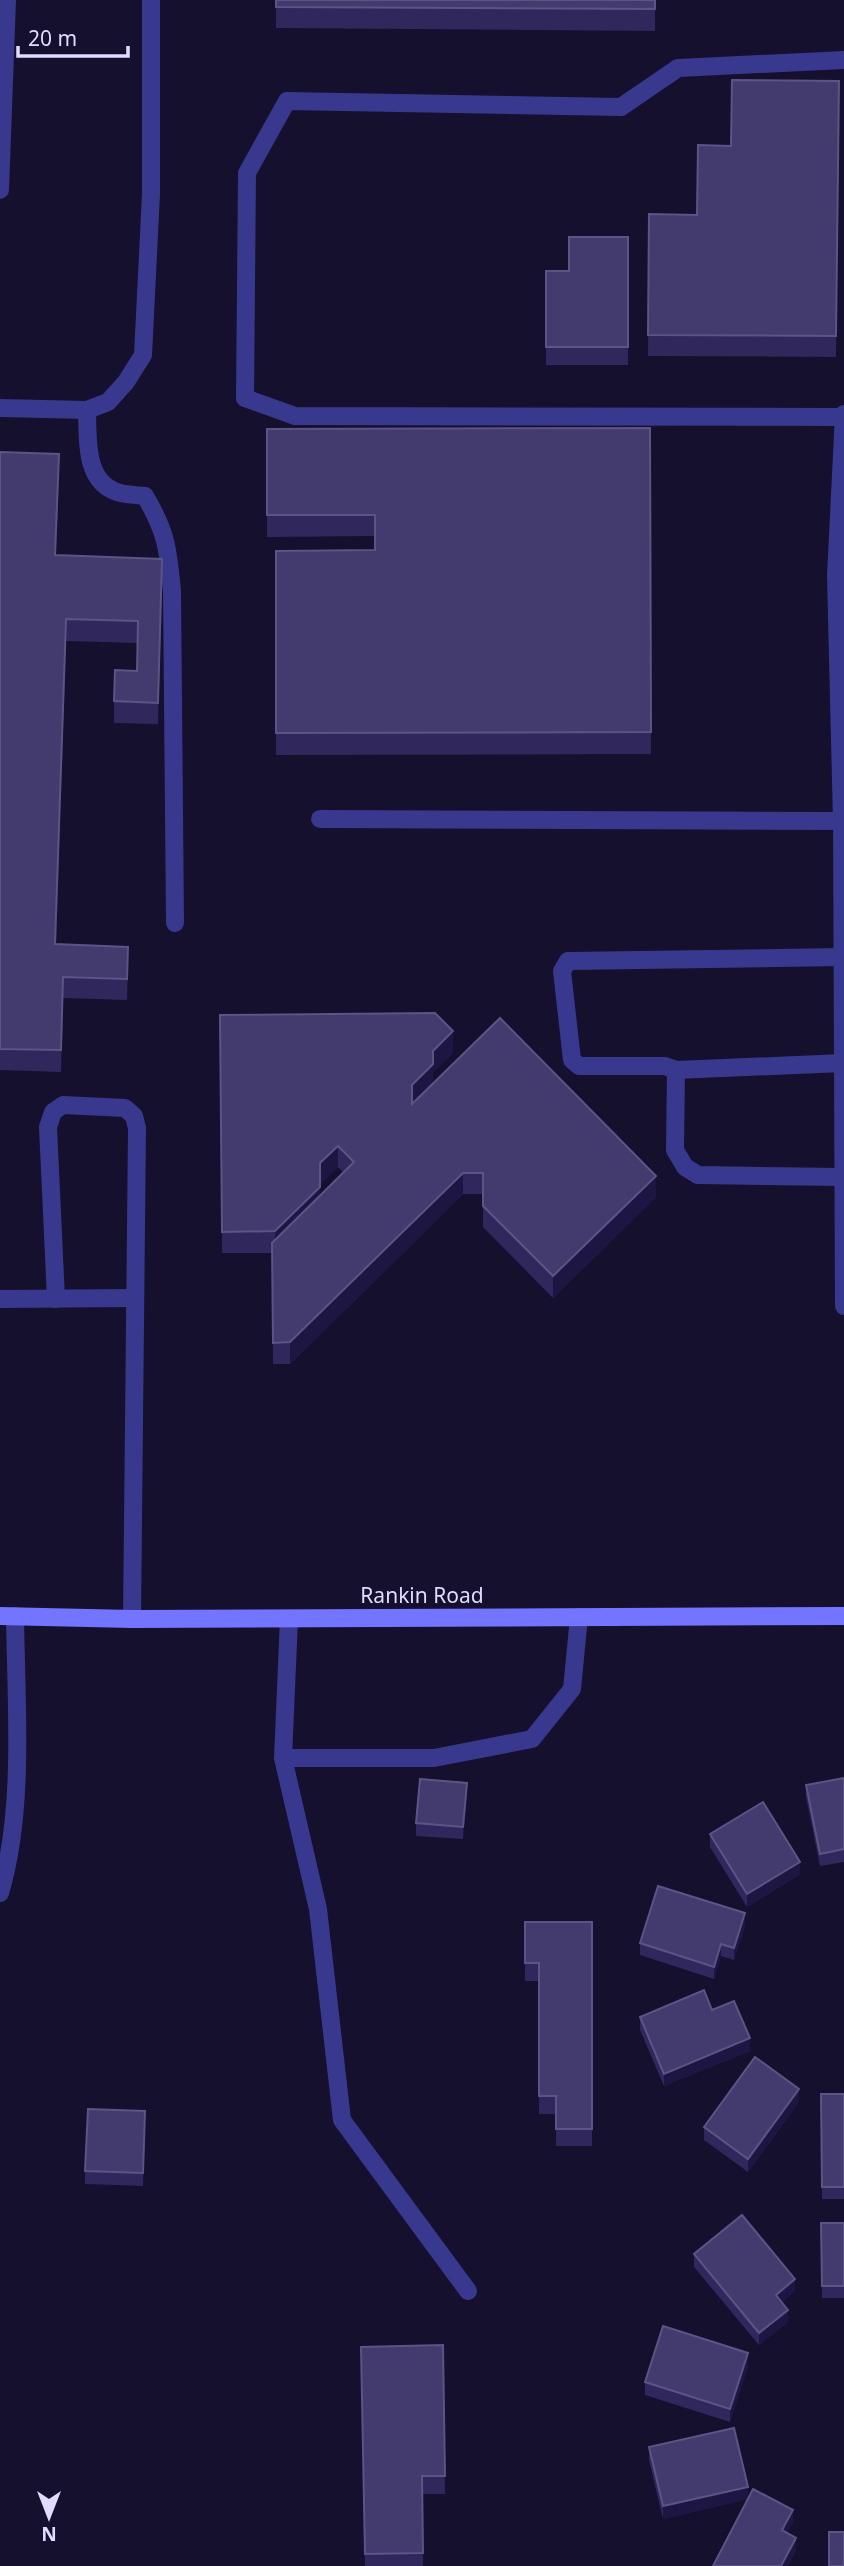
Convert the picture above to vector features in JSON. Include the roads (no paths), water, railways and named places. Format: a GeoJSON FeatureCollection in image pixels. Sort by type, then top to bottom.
{"type":"FeatureCollection","features":[{"type":"Feature","properties":{"kind":"main road","name":"Rankin Road"},"geometry":{"type":"LineString","coordinates":[[8,1616],[132,1619],[844,1616]]}},
{"type":"Feature","properties":{"kind":"lane"},"geometry":{"type":"LineString","coordinates":[[0,190],[7,0]]}},
{"type":"Feature","properties":{"kind":"lane"},"geometry":{"type":"LineString","coordinates":[[0,408],[87,410],[108,402],[126,382],[143,355],[151,194],[151,0]]}},
{"type":"Feature","properties":{"kind":"lane"},"geometry":{"type":"LineString","coordinates":[[844,60],[678,68],[621,107],[286,101],[247,173],[245,385],[245,398],[295,416],[843,415],[840,576],[844,1306]]}},
{"type":"Feature","properties":{"kind":"lane"},"geometry":{"type":"LineString","coordinates":[[87,410],[89,460],[100,479],[116,492],[145,496],[168,545],[172,591],[175,923]]}},
{"type":"Feature","properties":{"kind":"lane"},"geometry":{"type":"LineString","coordinates":[[320,820],[843,821]]}},
{"type":"Feature","properties":{"kind":"lane"},"geometry":{"type":"LineString","coordinates":[[842,957],[568,961],[562,971],[572,1060],[579,1066],[665,1066],[676,1070],[843,1063]]}},
{"type":"Feature","properties":{"kind":"lane"},"geometry":{"type":"LineString","coordinates":[[676,1070],[675,1150],[685,1167],[698,1175],[843,1177]]}},
{"type":"Feature","properties":{"kind":"lane"},"geometry":{"type":"LineString","coordinates":[[56,1299],[48,1127],[53,1112],[63,1105],[125,1108],[134,1116],[137,1128],[132,1619]]}},
{"type":"Feature","properties":{"kind":"lane"},"geometry":{"type":"LineString","coordinates":[[0,1299],[135,1298]]}},
{"type":"Feature","properties":{"kind":"lane"},"geometry":{"type":"LineString","coordinates":[[0,1893],[9,1863],[8,1616]]}},
{"type":"Feature","properties":{"kind":"lane"},"geometry":{"type":"LineString","coordinates":[[283,1758],[434,1758],[531,1739],[572,1689],[579,1617]]}},
{"type":"Feature","properties":{"kind":"lane"},"geometry":{"type":"LineString","coordinates":[[289,1619],[283,1758],[318,1909],[342,2120],[468,2291]]}}]}
